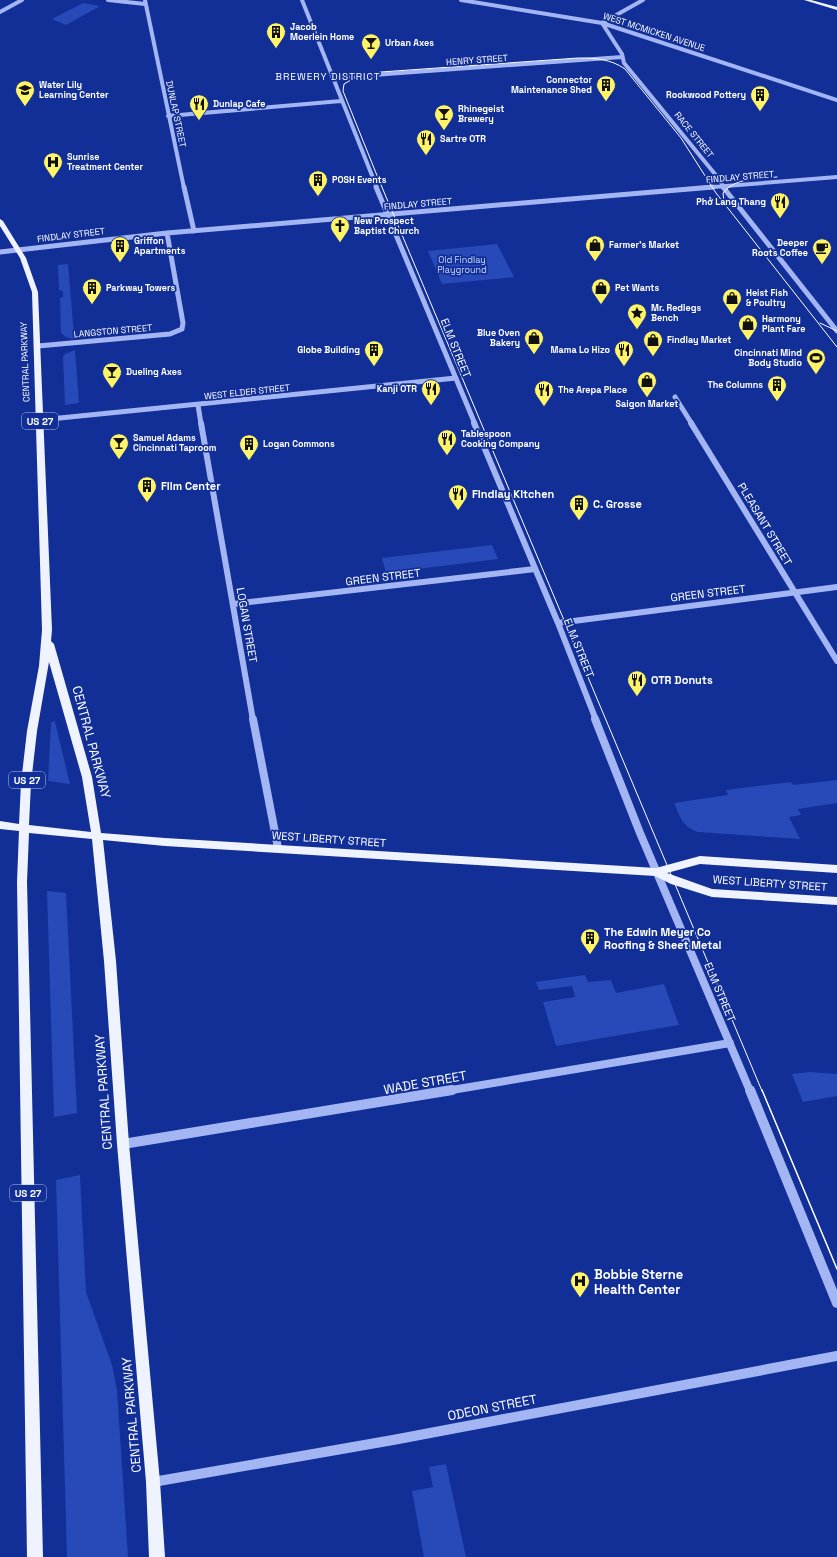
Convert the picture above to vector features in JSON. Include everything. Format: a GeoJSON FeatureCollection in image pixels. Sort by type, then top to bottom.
{"type":"FeatureCollection","features":[{"type":"Feature","properties":{"kind":"main road"},"geometry":{"type":"LineString","coordinates":[[806,0],[837,10]]}},
{"type":"Feature","properties":{"kind":"main road","name":"CENTRAL PARKWAY"},"geometry":{"type":"LineString","coordinates":[[0,220],[18,250],[35,292],[47,630],[41,691],[32,731],[24,828],[22,882],[35,1557]]}},
{"type":"Feature","properties":{"kind":"main road","name":"CENTRAL PARKWAY"},"geometry":{"type":"LineString","coordinates":[[47,630],[57,676],[91,791],[98,837],[110,961],[123,1144],[157,1557]]}},
{"type":"Feature","properties":{"kind":"main road","name":"WEST LIBERTY STREET"},"geometry":{"type":"LineString","coordinates":[[0,825],[98,837],[656,872],[700,860],[837,869]]}},
{"type":"Feature","properties":{"kind":"main road","name":"WEST LIBERTY STREET"},"geometry":{"type":"LineString","coordinates":[[656,872],[675,881],[712,893],[837,901]]}},
{"type":"Feature","properties":{"kind":"street"},"geometry":{"type":"LineString","coordinates":[[0,12],[22,0]]}},
{"type":"Feature","properties":{"kind":"street"},"geometry":{"type":"LineString","coordinates":[[108,0],[145,2]]}},
{"type":"Feature","properties":{"kind":"street","name":"ELM STREET"},"geometry":{"type":"LineString","coordinates":[[302,0],[387,214],[558,623],[656,872],[730,1043],[837,1303]]}},
{"type":"Feature","properties":{"kind":"street","name":"WEST MCMICKEN AVENUE"},"geometry":{"type":"LineString","coordinates":[[461,0],[602,23],[837,100]]}},
{"type":"Feature","properties":{"kind":"street"},"geometry":{"type":"LineString","coordinates":[[602,23],[643,0]]}},
{"type":"Feature","properties":{"kind":"street","name":"DUNLAP STREET"},"geometry":{"type":"LineString","coordinates":[[145,2],[168,116],[194,231]]}},
{"type":"Feature","properties":{"kind":"street","name":"RACE STREET"},"geometry":{"type":"LineString","coordinates":[[602,23],[624,63],[719,179],[722,186],[837,331]]}},
{"type":"Feature","properties":{"kind":"street","name":"HENRY STREET"},"geometry":{"type":"LineString","coordinates":[[332,78],[622,57]]}},
{"type":"Feature","properties":{"kind":"street"},"geometry":{"type":"LineString","coordinates":[[168,116],[341,100]]}},
{"type":"Feature","properties":{"kind":"street","name":"FINDLAY STREET"},"geometry":{"type":"LineString","coordinates":[[0,252],[167,233],[837,177]]}},
{"type":"Feature","properties":{"kind":"street","name":"LANGSTON STREET"},"geometry":{"type":"LineString","coordinates":[[38,346],[170,334],[182,329],[183,323],[167,233]]}},
{"type":"Feature","properties":{"kind":"street","name":"WEST ELDER STREET"},"geometry":{"type":"LineString","coordinates":[[40,420],[456,378]]}},
{"type":"Feature","properties":{"kind":"street","name":"PLEASANT STREET"},"geometry":{"type":"LineString","coordinates":[[675,397],[837,661]]}},
{"type":"Feature","properties":{"kind":"street","name":"LOGAN STREET"},"geometry":{"type":"LineString","coordinates":[[198,405],[256,739],[278,848]]}},
{"type":"Feature","properties":{"kind":"street","name":"GREEN STREET"},"geometry":{"type":"LineString","coordinates":[[233,604],[535,569]]}},
{"type":"Feature","properties":{"kind":"street","name":"GREEN STREET"},"geometry":{"type":"LineString","coordinates":[[558,623],[837,587]]}},
{"type":"Feature","properties":{"kind":"street","name":"WADE STREET"},"geometry":{"type":"LineString","coordinates":[[123,1144],[345,1109],[730,1043]]}},
{"type":"Feature","properties":{"kind":"street","name":"ODEON STREET"},"geometry":{"type":"LineString","coordinates":[[152,1482],[393,1440],[837,1356]]}},
{"type":"Feature","properties":{"kind":"green space"},"geometry":{"type":"Polygon","coordinates":[[[83,3],[100,6],[66,25],[52,19],[83,3]]]}},
{"type":"Feature","properties":{"kind":"green space","name":"Old Findlay Playground"},"geometry":{"type":"Polygon","coordinates":[[[497,244],[514,277],[442,284],[428,251],[497,244]]]}},
{"type":"Feature","properties":{"kind":"green space"},"geometry":{"type":"Polygon","coordinates":[[[68,264],[74,335],[73,339],[66,337],[61,333],[60,298],[63,297],[63,291],[59,290],[58,265],[68,264]]]}},
{"type":"Feature","properties":{"kind":"green space"},"geometry":{"type":"Polygon","coordinates":[[[75,350],[79,403],[65,405],[63,357],[65,354],[75,350]]]}},
{"type":"Feature","properties":{"kind":"green space"},"geometry":{"type":"Polygon","coordinates":[[[492,545],[498,559],[386,573],[382,558],[492,545]]]}},
{"type":"Feature","properties":{"kind":"green space"},"geometry":{"type":"Polygon","coordinates":[[[54,721],[70,784],[48,781],[51,723],[54,721]]]}},
{"type":"Feature","properties":{"kind":"green space"},"geometry":{"type":"Polygon","coordinates":[[[837,780],[837,803],[798,809],[801,815],[789,817],[800,839],[698,832],[685,824],[674,803],[728,795],[726,790],[791,782],[793,785],[837,780]]]}},
{"type":"Feature","properties":{"kind":"green space"},"geometry":{"type":"Polygon","coordinates":[[[47,891],[66,893],[77,1113],[54,1117],[47,891]]]}},
{"type":"Feature","properties":{"kind":"green space"},"geometry":{"type":"Polygon","coordinates":[[[585,975],[588,982],[611,980],[616,993],[664,984],[679,1025],[556,1046],[543,1002],[575,997],[572,986],[539,990],[536,982],[585,975]]]}},
{"type":"Feature","properties":{"kind":"green space"},"geometry":{"type":"Polygon","coordinates":[[[810,1072],[837,1074],[837,1096],[803,1102],[792,1074],[810,1072]]]}},
{"type":"Feature","properties":{"kind":"green space"},"geometry":{"type":"Polygon","coordinates":[[[80,1175],[86,1292],[112,1365],[117,1390],[128,1557],[67,1557],[56,1180],[80,1175]]]}},
{"type":"Feature","properties":{"kind":"green space"},"geometry":{"type":"Polygon","coordinates":[[[446,1464],[466,1557],[424,1557],[412,1491],[433,1487],[429,1467],[446,1464]]]}},
{"type":"Feature","properties":{"kind":"tram line"},"geometry":{"type":"LineString","coordinates":[[762,1091],[376,173],[343,91],[344,84],[358,76],[381,72],[578,58],[603,60],[620,66],[625,69],[681,138],[716,193],[837,347]]}},
{"type":"Feature","properties":{"kind":"tram line"},"geometry":{"type":"LineString","coordinates":[[724,202],[723,193],[734,184],[741,181],[777,177]]}},
{"type":"Feature","properties":{"kind":"tram line"},"geometry":{"type":"LineString","coordinates":[[820,323],[837,331]]}},
{"type":"Feature","properties":{"kind":"tram line"},"geometry":{"type":"LineString","coordinates":[[762,1090],[837,1269]]}},
{"type":"Feature","properties":{"kind":"place","name":"Jacob Moerlein Home"},"geometry":{"type":"Point","coordinates":[276,49]}},
{"type":"Feature","properties":{"kind":"place","name":"Urban Axes"},"geometry":{"type":"Point","coordinates":[371,60]}},
{"type":"Feature","properties":{"kind":"place","name":"Connector Maintenance Shed"},"geometry":{"type":"Point","coordinates":[606,102]}},
{"type":"Feature","properties":{"kind":"place","name":"Water Lily Learning Center"},"geometry":{"type":"Point","coordinates":[25,107]}},
{"type":"Feature","properties":{"kind":"place","name":"Rookwood Pottery"},"geometry":{"type":"Point","coordinates":[760,112]}},
{"type":"Feature","properties":{"kind":"place","name":"Dunlap Cafe"},"geometry":{"type":"Point","coordinates":[199,121]}},
{"type":"Feature","properties":{"kind":"place","name":"Rhinegeist Brewery"},"geometry":{"type":"Point","coordinates":[444,131]}},
{"type":"Feature","properties":{"kind":"place","name":"Sartre OTR"},"geometry":{"type":"Point","coordinates":[426,156]}},
{"type":"Feature","properties":{"kind":"place","name":"Sunrise Treatment Center"},"geometry":{"type":"Point","coordinates":[53,179]}},
{"type":"Feature","properties":{"kind":"place","name":"POSH Events"},"geometry":{"type":"Point","coordinates":[318,197]}},
{"type":"Feature","properties":{"kind":"place","name":"Phở Lang Thang"},"geometry":{"type":"Point","coordinates":[780,219]}},
{"type":"Feature","properties":{"kind":"place","name":"New Prospect Baptist Church"},"geometry":{"type":"Point","coordinates":[340,243]}},
{"type":"Feature","properties":{"kind":"place","name":"Farmer's Market"},"geometry":{"type":"Point","coordinates":[595,262]}},
{"type":"Feature","properties":{"kind":"place","name":"Griffon Apartments"},"geometry":{"type":"Point","coordinates":[120,263]}},
{"type":"Feature","properties":{"kind":"place","name":"Deeper Roots Coffee"},"geometry":{"type":"Point","coordinates":[822,265]}},
{"type":"Feature","properties":{"kind":"place","name":"Parkway Towers"},"geometry":{"type":"Point","coordinates":[92,305]}},
{"type":"Feature","properties":{"kind":"place","name":"Pet Wants"},"geometry":{"type":"Point","coordinates":[601,305]}},
{"type":"Feature","properties":{"kind":"place","name":"Heist Fish & Poultry"},"geometry":{"type":"Point","coordinates":[732,315]}},
{"type":"Feature","properties":{"kind":"place","name":"Mr. Redlegs Bench"},"geometry":{"type":"Point","coordinates":[637,330]}},
{"type":"Feature","properties":{"kind":"place","name":"Harmony Plant Fare"},"geometry":{"type":"Point","coordinates":[748,341]}},
{"type":"Feature","properties":{"kind":"place","name":"Blue Oven Bakery"},"geometry":{"type":"Point","coordinates":[534,355]}},
{"type":"Feature","properties":{"kind":"place","name":"Findlay Market"},"geometry":{"type":"Point","coordinates":[653,357]}},
{"type":"Feature","properties":{"kind":"place","name":"Globe Building"},"geometry":{"type":"Point","coordinates":[374,367]}},
{"type":"Feature","properties":{"kind":"place","name":"Mama Lo Hizo"},"geometry":{"type":"Point","coordinates":[624,367]}},
{"type":"Feature","properties":{"kind":"place","name":"Cincinnati Mind Body Studio"},"geometry":{"type":"Point","coordinates":[816,375]}},
{"type":"Feature","properties":{"kind":"place","name":"Dueling Axes"},"geometry":{"type":"Point","coordinates":[112,389]}},
{"type":"Feature","properties":{"kind":"place","name":"Saigon Market"},"geometry":{"type":"Point","coordinates":[647,398]}},
{"type":"Feature","properties":{"kind":"place","name":"The Columns"},"geometry":{"type":"Point","coordinates":[777,402]}},
{"type":"Feature","properties":{"kind":"place","name":"Kanji OTR"},"geometry":{"type":"Point","coordinates":[431,406]}},
{"type":"Feature","properties":{"kind":"place","name":"The Arepa Place"},"geometry":{"type":"Point","coordinates":[544,407]}},
{"type":"Feature","properties":{"kind":"place","name":"Tablespoon Cooking Company"},"geometry":{"type":"Point","coordinates":[447,456]}},
{"type":"Feature","properties":{"kind":"place","name":"Samuel Adams Cincinnati Taproom"},"geometry":{"type":"Point","coordinates":[119,460]}},
{"type":"Feature","properties":{"kind":"place","name":"Logan Commons"},"geometry":{"type":"Point","coordinates":[249,461]}},
{"type":"Feature","properties":{"kind":"place","name":"Film Center"},"geometry":{"type":"Point","coordinates":[147,503]}},
{"type":"Feature","properties":{"kind":"place","name":"Findlay Kitchen"},"geometry":{"type":"Point","coordinates":[458,511]}},
{"type":"Feature","properties":{"kind":"place","name":"C. Grosse"},"geometry":{"type":"Point","coordinates":[579,521]}},
{"type":"Feature","properties":{"kind":"place","name":"OTR Donuts"},"geometry":{"type":"Point","coordinates":[637,697]}},
{"type":"Feature","properties":{"kind":"place","name":"The Edwin Meyer Co Roofing & Sheet Metal"},"geometry":{"type":"Point","coordinates":[590,955]}},
{"type":"Feature","properties":{"kind":"place","name":"Bobbie Sterne Health Center"},"geometry":{"type":"Point","coordinates":[580,1298]}},
{"type":"Feature","properties":{"kind":"district","name":"BREWERY DISTRICT"},"geometry":{"type":"Point","coordinates":[328,76]}}]}
